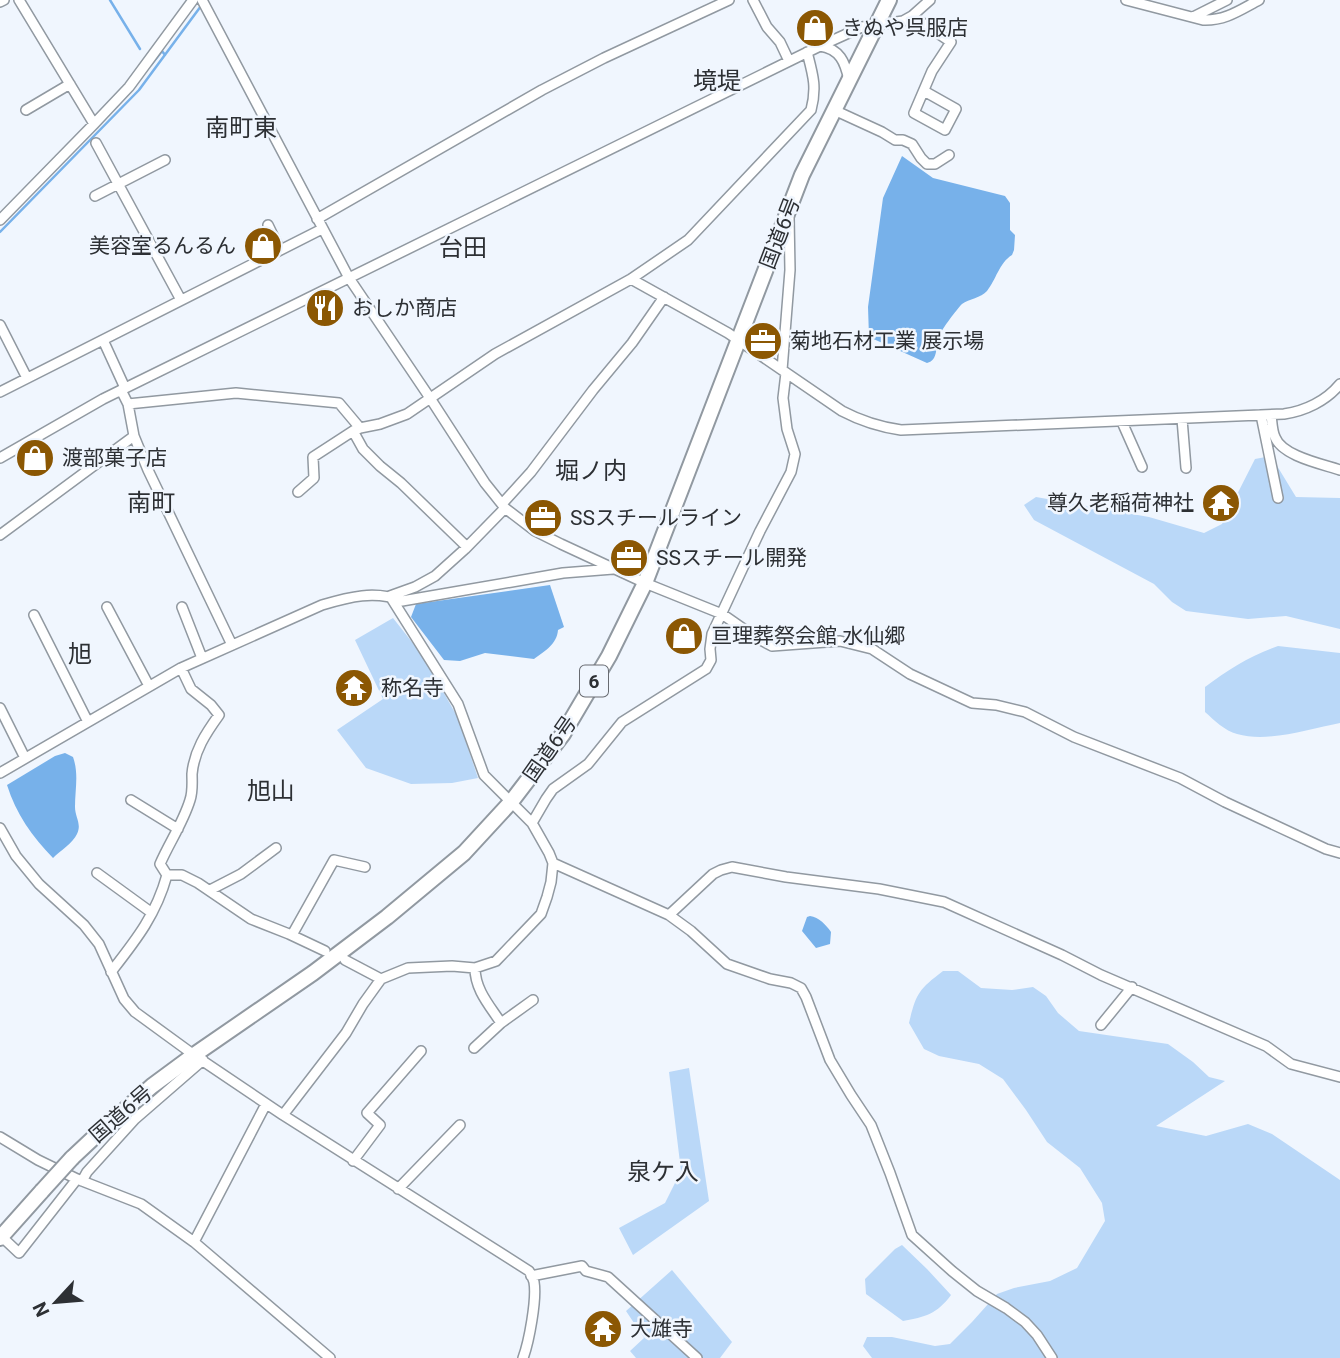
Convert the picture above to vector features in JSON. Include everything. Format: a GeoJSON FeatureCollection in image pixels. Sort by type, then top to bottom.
{"type":"FeatureCollection","features":[{"type":"Feature","properties":{"kind":"highway","name":"国道6号"},"geometry":{"type":"LineString","coordinates":[[1,1238],[72,1158],[152,1086],[198,1058],[313,973],[387,917],[464,853],[511,802],[563,734],[609,656],[645,583],[802,174],[889,0]]}},
{"type":"Feature","properties":{"kind":"street"},"geometry":{"type":"LineString","coordinates":[[19,0],[94,124]]}},
{"type":"Feature","properties":{"kind":"street"},"geometry":{"type":"LineString","coordinates":[[0,220],[129,86],[193,0]]}},
{"type":"Feature","properties":{"kind":"street"},"geometry":{"type":"LineString","coordinates":[[202,0],[349,278],[485,483],[503,506],[535,531],[645,583],[722,614],[772,646],[840,641],[872,649],[910,674],[972,703],[1025,712],[1074,737],[1180,778],[1225,802],[1340,853]]}},
{"type":"Feature","properties":{"kind":"street"},"geometry":{"type":"LineString","coordinates":[[317,219],[542,90],[729,0]]}},
{"type":"Feature","properties":{"kind":"street"},"geometry":{"type":"LineString","coordinates":[[753,0],[789,61]]}},
{"type":"Feature","properties":{"kind":"street"},"geometry":{"type":"LineString","coordinates":[[0,458],[123,389],[807,52],[862,27],[903,21],[930,0]]}},
{"type":"Feature","properties":{"kind":"street"},"geometry":{"type":"LineString","coordinates":[[1126,0],[1215,20],[1233,15],[1259,0]]}},
{"type":"Feature","properties":{"kind":"street"},"geometry":{"type":"LineString","coordinates":[[1193,17],[1227,0]]}},
{"type":"Feature","properties":{"kind":"street"},"geometry":{"type":"LineString","coordinates":[[912,16],[951,43],[932,71],[914,113],[945,130],[956,109],[924,91]]}},
{"type":"Feature","properties":{"kind":"street"},"geometry":{"type":"LineString","coordinates":[[820,46],[837,52],[845,63],[849,80]]}},
{"type":"Feature","properties":{"kind":"street"},"geometry":{"type":"LineString","coordinates":[[298,492],[314,478],[313,457],[356,429],[407,414],[495,354],[631,279],[688,240],[811,110],[816,94],[807,52]]}},
{"type":"Feature","properties":{"kind":"street"},"geometry":{"type":"LineString","coordinates":[[26,110],[70,84]]}},
{"type":"Feature","properties":{"kind":"street"},"geometry":{"type":"LineString","coordinates":[[834,110],[895,140],[912,144],[928,164],[935,164],[948,155]]}},
{"type":"Feature","properties":{"kind":"street"},"geometry":{"type":"LineString","coordinates":[[96,143],[181,300]]}},
{"type":"Feature","properties":{"kind":"street"},"geometry":{"type":"LineString","coordinates":[[95,196],[165,160]]}},
{"type":"Feature","properties":{"kind":"street"},"geometry":{"type":"LineString","coordinates":[[533,824],[553,789],[589,764],[622,722],[706,668],[711,660],[712,635],[760,531],[791,472],[795,454],[787,429],[783,398],[790,270],[789,209]]}},
{"type":"Feature","properties":{"kind":"street"},"geometry":{"type":"LineString","coordinates":[[268,225],[280,250]]}},
{"type":"Feature","properties":{"kind":"street"},"geometry":{"type":"LineString","coordinates":[[0,392],[322,229]]}},
{"type":"Feature","properties":{"kind":"street"},"geometry":{"type":"LineString","coordinates":[[631,279],[739,340],[842,411],[881,427],[901,430],[1291,413],[1325,398],[1340,384]]}},
{"type":"Feature","properties":{"kind":"street"},"geometry":{"type":"LineString","coordinates":[[390,596],[435,576],[467,547],[531,472],[632,343],[664,297]]}},
{"type":"Feature","properties":{"kind":"street"},"geometry":{"type":"LineString","coordinates":[[0,326],[27,378]]}},
{"type":"Feature","properties":{"kind":"street"},"geometry":{"type":"LineString","coordinates":[[103,340],[123,389],[134,436],[148,470],[232,645]]}},
{"type":"Feature","properties":{"kind":"street"},"geometry":{"type":"LineString","coordinates":[[128,404],[236,393],[339,403],[356,429],[363,449],[467,547]]}},
{"type":"Feature","properties":{"kind":"street"},"geometry":{"type":"LineString","coordinates":[[1266,415],[1280,446],[1290,453],[1340,470]]}},
{"type":"Feature","properties":{"kind":"street"},"geometry":{"type":"LineString","coordinates":[[1266,415],[1278,498]]}},
{"type":"Feature","properties":{"kind":"street"},"geometry":{"type":"LineString","coordinates":[[1182,419],[1186,468]]}},
{"type":"Feature","properties":{"kind":"street"},"geometry":{"type":"LineString","coordinates":[[1122,422],[1142,467]]}},
{"type":"Feature","properties":{"kind":"street"},"geometry":{"type":"LineString","coordinates":[[0,535],[134,436]]}},
{"type":"Feature","properties":{"kind":"street"},"geometry":{"type":"LineString","coordinates":[[0,773],[181,668],[346,597],[390,596],[402,601],[563,573],[615,568]]}},
{"type":"Feature","properties":{"kind":"street"},"geometry":{"type":"LineString","coordinates":[[283,1115],[346,1033],[381,979],[408,968],[475,968],[496,961],[541,914],[547,897],[553,863],[549,853],[533,824],[484,775],[458,704],[390,596]]}},
{"type":"Feature","properties":{"kind":"street"},"geometry":{"type":"LineString","coordinates":[[107,607],[149,686]]}},
{"type":"Feature","properties":{"kind":"street"},"geometry":{"type":"LineString","coordinates":[[182,607],[202,658]]}},
{"type":"Feature","properties":{"kind":"street"},"geometry":{"type":"LineString","coordinates":[[34,615],[88,722]]}},
{"type":"Feature","properties":{"kind":"street"},"geometry":{"type":"LineString","coordinates":[[110,972],[142,933],[161,895],[167,875],[160,864],[190,801],[192,774],[200,744],[219,715],[191,689],[181,668]]}},
{"type":"Feature","properties":{"kind":"street"},"geometry":{"type":"LineString","coordinates":[[0,708],[25,758]]}},
{"type":"Feature","properties":{"kind":"street"},"geometry":{"type":"LineString","coordinates":[[131,800],[178,829]]}},
{"type":"Feature","properties":{"kind":"street"},"geometry":{"type":"LineString","coordinates":[[0,828],[16,856],[39,884],[84,925],[99,944],[124,999],[135,1012],[266,1104],[529,1271],[534,1283],[532,1319],[523,1358]]}},
{"type":"Feature","properties":{"kind":"street"},"geometry":{"type":"LineString","coordinates":[[210,890],[241,874],[276,848]]}},
{"type":"Feature","properties":{"kind":"street"},"geometry":{"type":"LineString","coordinates":[[292,935],[334,860],[365,867]]}},
{"type":"Feature","properties":{"kind":"street"},"geometry":{"type":"LineString","coordinates":[[553,863],[669,915],[727,964],[801,988],[830,1060],[871,1125],[912,1236],[977,1291],[1025,1322],[1052,1358]]}},
{"type":"Feature","properties":{"kind":"street"},"geometry":{"type":"LineString","coordinates":[[669,915],[713,874],[732,867],[879,889],[944,902],[1101,975],[1266,1046],[1290,1064],[1340,1077]]}},
{"type":"Feature","properties":{"kind":"street"},"geometry":{"type":"LineString","coordinates":[[97,873],[152,913]]}},
{"type":"Feature","properties":{"kind":"street"},"geometry":{"type":"LineString","coordinates":[[167,875],[182,875],[210,890],[251,919],[325,951]]}},
{"type":"Feature","properties":{"kind":"street"},"geometry":{"type":"LineString","coordinates":[[345,960],[381,979]]}},
{"type":"Feature","properties":{"kind":"street"},"geometry":{"type":"LineString","coordinates":[[475,968],[475,980],[501,1023]]}},
{"type":"Feature","properties":{"kind":"street"},"geometry":{"type":"LineString","coordinates":[[1101,1025],[1132,987]]}},
{"type":"Feature","properties":{"kind":"street"},"geometry":{"type":"LineString","coordinates":[[474,1048],[501,1023],[533,1000]]}},
{"type":"Feature","properties":{"kind":"street"},"geometry":{"type":"LineString","coordinates":[[353,1161],[380,1125],[368,1113],[421,1051]]}},
{"type":"Feature","properties":{"kind":"street"},"geometry":{"type":"LineString","coordinates":[[1,1238],[19,1253],[135,1119],[198,1058]]}},
{"type":"Feature","properties":{"kind":"street"},"geometry":{"type":"LineString","coordinates":[[194,1242],[266,1104]]}},
{"type":"Feature","properties":{"kind":"street"},"geometry":{"type":"LineString","coordinates":[[398,1189],[460,1125]]}},
{"type":"Feature","properties":{"kind":"street"},"geometry":{"type":"LineString","coordinates":[[0,1137],[38,1160],[80,1180],[141,1204],[194,1242],[330,1358]]}},
{"type":"Feature","properties":{"kind":"street"},"geometry":{"type":"LineString","coordinates":[[531,1276],[582,1266],[586,1271],[608,1277],[697,1358]]}},
{"type":"Feature","properties":{"kind":"shaded area"},"geometry":{"type":"Polygon","coordinates":[[[1271,456],[1296,497],[1340,498],[1340,629],[1286,616],[1248,619],[1186,611],[1172,602],[1154,584],[1034,520],[1024,505],[1036,497],[1149,517],[1204,533],[1222,524],[1255,459],[1271,456]]]}},
{"type":"Feature","properties":{"kind":"shaded area"},"geometry":{"type":"Polygon","coordinates":[[[393,618],[423,656],[458,718],[478,778],[452,783],[411,784],[366,768],[337,730],[383,699],[355,640],[393,618]]]}},
{"type":"Feature","properties":{"kind":"shaded area"},"geometry":{"type":"Polygon","coordinates":[[[1278,646],[1340,653],[1340,723],[1288,734],[1249,736],[1228,730],[1205,712],[1205,687],[1240,664],[1278,646]]]}},
{"type":"Feature","properties":{"kind":"shaded area"},"geometry":{"type":"Polygon","coordinates":[[[943,971],[958,971],[981,988],[1012,990],[1033,987],[1046,996],[1058,1013],[1079,1031],[1168,1044],[1209,1077],[1225,1081],[1156,1126],[1206,1136],[1248,1124],[1272,1134],[1340,1180],[1340,1358],[872,1358],[863,1346],[867,1337],[892,1337],[935,1346],[950,1344],[997,1294],[1050,1281],[1077,1268],[1105,1221],[1102,1203],[1080,1168],[1047,1142],[1003,1079],[979,1064],[939,1056],[924,1049],[909,1023],[919,993],[943,971]]]}},
{"type":"Feature","properties":{"kind":"shaded area"},"geometry":{"type":"Polygon","coordinates":[[[689,1068],[709,1201],[633,1255],[619,1228],[665,1203],[681,1171],[669,1072],[689,1068]]]}},
{"type":"Feature","properties":{"kind":"shaded area"},"geometry":{"type":"Polygon","coordinates":[[[902,1245],[951,1295],[941,1307],[930,1314],[903,1321],[866,1294],[865,1279],[902,1245]]]}},
{"type":"Feature","properties":{"kind":"shaded area"},"geometry":{"type":"Polygon","coordinates":[[[672,1270],[732,1342],[720,1358],[636,1358],[630,1351],[644,1338],[626,1311],[672,1270]]]}},
{"type":"Feature","properties":{"kind":"water"},"geometry":{"type":"Polygon","coordinates":[[[902,156],[933,178],[1005,196],[1010,203],[1010,230],[1015,235],[1012,255],[1004,262],[987,291],[962,304],[957,310],[939,336],[933,359],[927,363],[869,337],[868,307],[883,198],[902,156]]]}},
{"type":"Feature","properties":{"kind":"water"},"geometry":{"type":"Polygon","coordinates":[[[550,585],[564,627],[558,630],[550,647],[534,659],[485,653],[460,661],[444,660],[411,617],[416,604],[550,585]]]}},
{"type":"Feature","properties":{"kind":"water"},"geometry":{"type":"Polygon","coordinates":[[[65,753],[73,757],[75,763],[75,807],[79,827],[73,841],[53,858],[26,824],[7,785],[55,756],[65,753]]]}},
{"type":"Feature","properties":{"kind":"water"},"geometry":{"type":"Polygon","coordinates":[[[807,917],[825,924],[831,932],[830,944],[816,948],[802,931],[807,917]]]}},
{"type":"Feature","properties":{"kind":"waterway"},"geometry":{"type":"LineString","coordinates":[[110,0],[140,49]]}},
{"type":"Feature","properties":{"kind":"waterway"},"geometry":{"type":"LineString","coordinates":[[0,232],[139,90],[201,6]]}},
{"type":"Feature","properties":{"kind":"waterway"},"geometry":{"type":"LineString","coordinates":[[151,65],[162,51],[165,55]]}},
{"type":"Feature","properties":{"kind":"place","name":"きぬや呉服店"},"geometry":{"type":"Point","coordinates":[815,28]}},
{"type":"Feature","properties":{"kind":"place","name":"美容室るんるん"},"geometry":{"type":"Point","coordinates":[263,246]}},
{"type":"Feature","properties":{"kind":"place","name":"おしか商店"},"geometry":{"type":"Point","coordinates":[325,308]}},
{"type":"Feature","properties":{"kind":"place","name":"菊地石材工業 展示場"},"geometry":{"type":"Point","coordinates":[763,341]}},
{"type":"Feature","properties":{"kind":"place","name":"渡部菓子店"},"geometry":{"type":"Point","coordinates":[35,458]}},
{"type":"Feature","properties":{"kind":"place","name":"尊久老稲荷神社"},"geometry":{"type":"Point","coordinates":[1221,503]}},
{"type":"Feature","properties":{"kind":"place","name":"SSスチールライン"},"geometry":{"type":"Point","coordinates":[543,518]}},
{"type":"Feature","properties":{"kind":"place","name":"SSスチール開発"},"geometry":{"type":"Point","coordinates":[629,558]}},
{"type":"Feature","properties":{"kind":"place","name":"亘理葬祭会館 水仙郷"},"geometry":{"type":"Point","coordinates":[684,636]}},
{"type":"Feature","properties":{"kind":"place","name":"称名寺"},"geometry":{"type":"Point","coordinates":[354,688]}},
{"type":"Feature","properties":{"kind":"place","name":"大雄寺"},"geometry":{"type":"Point","coordinates":[603,1329]}},
{"type":"Feature","properties":{"kind":"district","name":"境堤"},"geometry":{"type":"Point","coordinates":[717,81]}},
{"type":"Feature","properties":{"kind":"district","name":"南町東"},"geometry":{"type":"Point","coordinates":[241,128]}},
{"type":"Feature","properties":{"kind":"district","name":"台田"},"geometry":{"type":"Point","coordinates":[463,248]}},
{"type":"Feature","properties":{"kind":"district","name":"堀ノ内"},"geometry":{"type":"Point","coordinates":[591,471]}},
{"type":"Feature","properties":{"kind":"district","name":"南町"},"geometry":{"type":"Point","coordinates":[151,503]}},
{"type":"Feature","properties":{"kind":"district","name":"旭"},"geometry":{"type":"Point","coordinates":[80,654]}},
{"type":"Feature","properties":{"kind":"district","name":"旭山"},"geometry":{"type":"Point","coordinates":[271,791]}},
{"type":"Feature","properties":{"kind":"district","name":"泉ケ入"},"geometry":{"type":"Point","coordinates":[663,1172]}}]}
